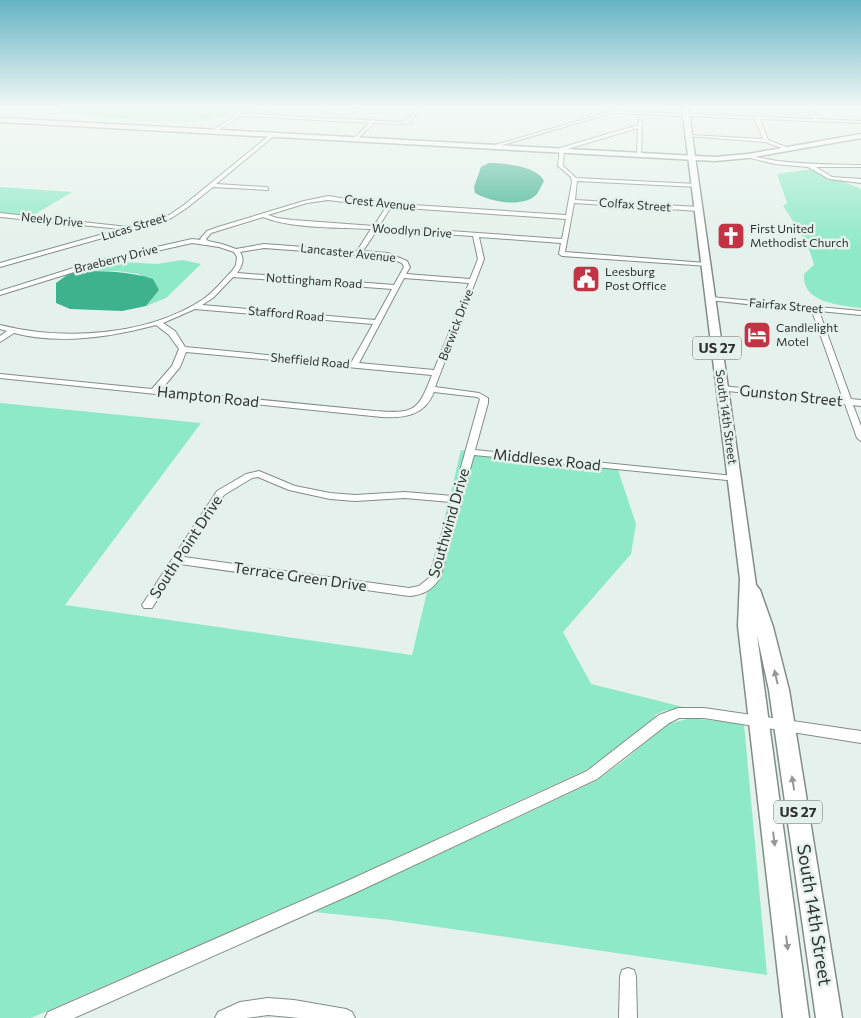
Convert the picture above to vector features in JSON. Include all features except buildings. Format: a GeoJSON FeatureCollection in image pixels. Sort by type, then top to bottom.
{"type":"FeatureCollection","features":[{"type":"Feature","properties":{"kind":"highway","name":"South 14th Street"},"geometry":{"type":"LineString","coordinates":[[692,155],[748,579],[747,626],[796,1018]]}},
{"type":"Feature","properties":{"kind":"highway","name":"South 14th Street"},"geometry":{"type":"LineString","coordinates":[[748,579],[764,627],[779,690],[829,1018]]}},
{"type":"Feature","properties":{"kind":"main road"},"geometry":{"type":"LineString","coordinates":[[630,155],[721,159],[756,155]]}},
{"type":"Feature","properties":{"kind":"street","name":"Lucas Street"},"geometry":{"type":"LineString","coordinates":[[0,265],[176,214],[250,155]]}},
{"type":"Feature","properties":{"kind":"street"},"geometry":{"type":"LineString","coordinates":[[562,155],[560,166],[574,179],[696,186]]}},
{"type":"Feature","properties":{"kind":"street"},"geometry":{"type":"LineString","coordinates":[[748,156],[769,162],[861,166]]}},
{"type":"Feature","properties":{"kind":"street"},"geometry":{"type":"LineString","coordinates":[[807,165],[831,178],[861,180]]}},
{"type":"Feature","properties":{"kind":"street"},"geometry":{"type":"LineString","coordinates":[[574,179],[562,254],[706,265]]}},
{"type":"Feature","properties":{"kind":"street"},"geometry":{"type":"LineString","coordinates":[[213,185],[266,189]]}},
{"type":"Feature","properties":{"kind":"street","name":"Crest Avenue"},"geometry":{"type":"LineString","coordinates":[[204,242],[204,239],[213,230],[328,198],[390,205],[567,217]]}},
{"type":"Feature","properties":{"kind":"street","name":"Colfax Street"},"geometry":{"type":"LineString","coordinates":[[570,201],[699,209]]}},
{"type":"Feature","properties":{"kind":"street"},"geometry":{"type":"LineString","coordinates":[[359,252],[390,205]]}},
{"type":"Feature","properties":{"kind":"street","name":"Neely Drive"},"geometry":{"type":"LineString","coordinates":[[0,215],[133,228]]}},
{"type":"Feature","properties":{"kind":"street","name":"Woodlyn Drive"},"geometry":{"type":"LineString","coordinates":[[263,215],[276,220],[293,222],[563,241]]}},
{"type":"Feature","properties":{"kind":"street","name":"Berwick Drive"},"geometry":{"type":"LineString","coordinates":[[416,410],[426,401],[481,260],[476,235]]}},
{"type":"Feature","properties":{"kind":"street","name":"Braeberry Drive"},"geometry":{"type":"LineString","coordinates":[[0,293],[60,273],[124,255],[150,251],[183,242],[204,242]]}},
{"type":"Feature","properties":{"kind":"street","name":"Lancaster Avenue"},"geometry":{"type":"LineString","coordinates":[[204,242],[226,246],[236,251],[264,246],[359,252],[402,259],[407,265],[354,365]]}},
{"type":"Feature","properties":{"kind":"street"},"geometry":{"type":"LineString","coordinates":[[0,327],[12,331],[46,336],[83,336],[120,331],[156,322],[195,307],[210,296],[232,275],[240,260],[236,251]]}},
{"type":"Feature","properties":{"kind":"street","name":"Nottingham Road"},"geometry":{"type":"LineString","coordinates":[[232,275],[396,287]]}},
{"type":"Feature","properties":{"kind":"street"},"geometry":{"type":"LineString","coordinates":[[402,276],[473,281]]}},
{"type":"Feature","properties":{"kind":"street","name":"Fairfax Street"},"geometry":{"type":"LineString","coordinates":[[711,300],[861,312]]}},
{"type":"Feature","properties":{"kind":"street","name":"Stafford Road"},"geometry":{"type":"LineString","coordinates":[[195,307],[377,322]]}},
{"type":"Feature","properties":{"kind":"street"},"geometry":{"type":"LineString","coordinates":[[816,309],[861,438]]}},
{"type":"Feature","properties":{"kind":"street"},"geometry":{"type":"LineString","coordinates":[[154,392],[180,360],[183,350],[172,334],[156,322]]}},
{"type":"Feature","properties":{"kind":"street"},"geometry":{"type":"LineString","coordinates":[[0,340],[12,331]]}},
{"type":"Feature","properties":{"kind":"street","name":"Sheffield Road"},"geometry":{"type":"LineString","coordinates":[[183,350],[437,373]]}},
{"type":"Feature","properties":{"kind":"street","name":"Hampton Road"},"geometry":{"type":"LineString","coordinates":[[0,376],[386,415],[416,410]]}},
{"type":"Feature","properties":{"kind":"street","name":"Gunston Street"},"geometry":{"type":"LineString","coordinates":[[722,388],[861,403]]}},
{"type":"Feature","properties":{"kind":"street","name":"Middlesex Road"},"geometry":{"type":"LineString","coordinates":[[431,389],[472,393],[484,398],[469,452],[734,479]]}},
{"type":"Feature","properties":{"kind":"street","name":"Southwind Drive"},"geometry":{"type":"LineString","coordinates":[[423,590],[434,578],[469,452]]}},
{"type":"Feature","properties":{"kind":"street","name":"South Point Drive"},"geometry":{"type":"LineString","coordinates":[[148,605],[220,493],[249,476],[259,474],[292,488],[330,496],[355,498],[405,495],[456,499]]}},
{"type":"Feature","properties":{"kind":"street","name":"Terrace Green Drive"},"geometry":{"type":"LineString","coordinates":[[176,560],[409,592],[423,590]]}},
{"type":"Feature","properties":{"kind":"street"},"geometry":{"type":"LineString","coordinates":[[54,1018],[350,887],[592,774],[617,757],[664,719],[678,714],[690,712],[861,736]]}},
{"type":"Feature","properties":{"kind":"street"},"geometry":{"type":"LineString","coordinates":[[628,976],[628,1018]]}},
{"type":"Feature","properties":{"kind":"street"},"geometry":{"type":"LineString","coordinates":[[224,1018],[241,1010],[268,1007],[346,1018]]}},
{"type":"Feature","properties":{"kind":"shaded area"},"geometry":{"type":"Polygon","coordinates":[[[489,163],[519,166],[534,172],[544,181],[536,195],[530,199],[506,202],[489,199],[475,193],[474,187],[481,167],[489,163]]]}},
{"type":"Feature","properties":{"kind":"shaded area"},"geometry":{"type":"Polygon","coordinates":[[[813,169],[861,189],[861,308],[824,301],[815,297],[805,284],[804,274],[814,265],[812,257],[805,241],[783,206],[787,203],[777,174],[813,169]]]}},
{"type":"Feature","properties":{"kind":"shaded area"},"geometry":{"type":"Polygon","coordinates":[[[0,187],[72,192],[32,216],[0,214],[0,187]]]}},
{"type":"Feature","properties":{"kind":"shaded area"},"geometry":{"type":"Polygon","coordinates":[[[182,260],[201,264],[166,298],[146,306],[159,290],[139,274],[117,271],[79,271],[121,262],[157,264],[182,260]]]}},
{"type":"Feature","properties":{"kind":"shaded area"},"geometry":{"type":"Polygon","coordinates":[[[79,271],[116,272],[144,276],[153,279],[159,290],[146,306],[122,311],[70,309],[56,303],[56,283],[67,275],[79,271]]]}},
{"type":"Feature","properties":{"kind":"shaded area"},"geometry":{"type":"Polygon","coordinates":[[[0,403],[201,423],[65,605],[412,655],[461,450],[617,467],[636,524],[631,554],[563,632],[591,684],[683,707],[663,711],[655,715],[656,717],[588,769],[348,880],[31,1018],[0,1018],[0,403]]]}},
{"type":"Feature","properties":{"kind":"shaded area"},"geometry":{"type":"Polygon","coordinates":[[[691,718],[744,724],[767,975],[390,920],[315,912],[596,781],[668,724],[691,718]]]}},
{"type":"Feature","properties":{"kind":"place","name":"First United Methodist Church"},"geometry":{"type":"Point","coordinates":[731,236]}},
{"type":"Feature","properties":{"kind":"place","name":"Leesburg Post Office"},"geometry":{"type":"Point","coordinates":[586,279]}},
{"type":"Feature","properties":{"kind":"place","name":"Candlelight Motel"},"geometry":{"type":"Point","coordinates":[757,335]}}]}
